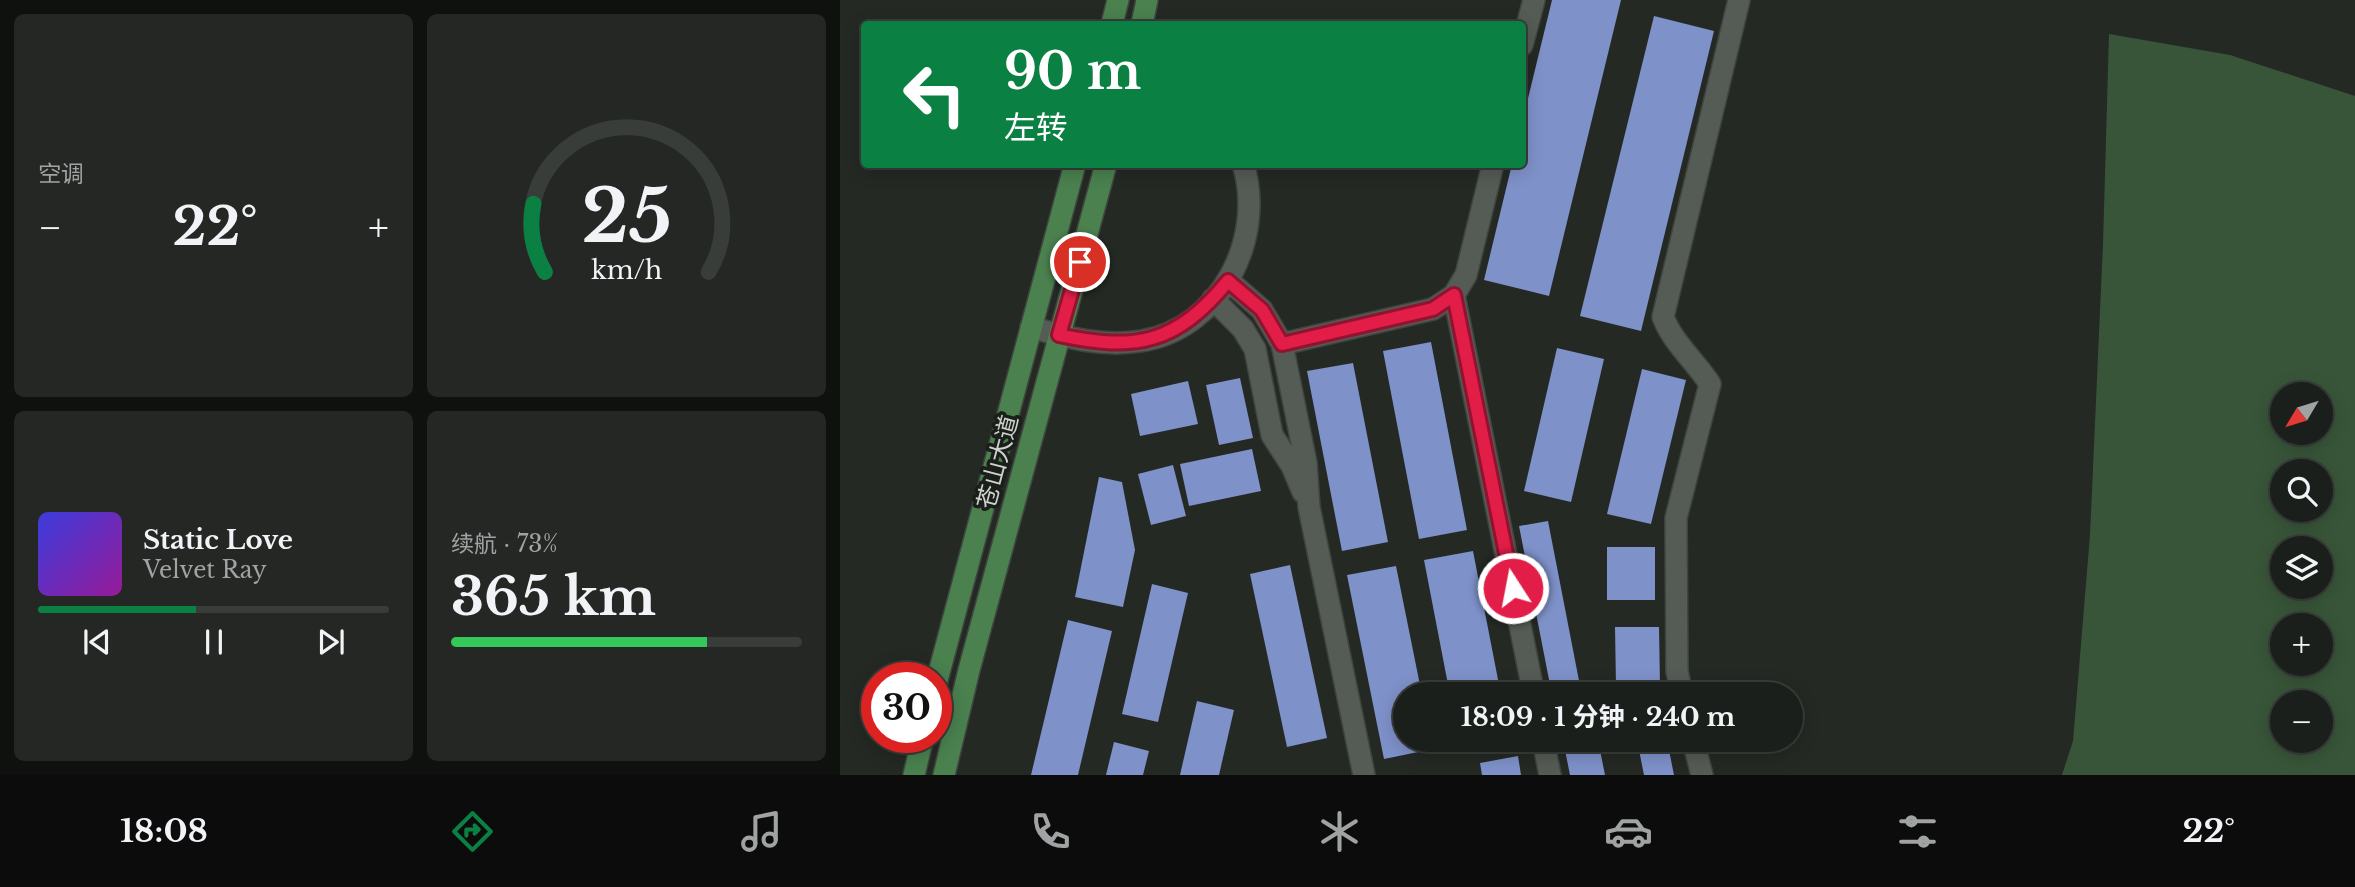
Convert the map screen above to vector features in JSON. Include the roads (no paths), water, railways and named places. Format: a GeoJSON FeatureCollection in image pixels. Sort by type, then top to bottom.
{"type":"FeatureCollection","features":[{"type":"Feature","properties":{"kind":"main road"},"geometry":{"type":"LineString","coordinates":[[1113,21],[1118,0]]}},
{"type":"Feature","properties":{"kind":"main road"},"geometry":{"type":"LineString","coordinates":[[1143,21],[1147,0]]}},
{"type":"Feature","properties":{"kind":"main road","name":"苍山大道"},"geometry":{"type":"LineString","coordinates":[[942,662],[1074,168]]}},
{"type":"Feature","properties":{"kind":"main road","name":"苍山大道"},"geometry":{"type":"LineString","coordinates":[[944,775],[969,670],[1105,168]]}},
{"type":"Feature","properties":{"kind":"main road"},"geometry":{"type":"LineString","coordinates":[[914,775],[919,753]]}},
{"type":"Feature","properties":{"kind":"street"},"geometry":{"type":"LineString","coordinates":[[1526,30],[1534,0]]}},
{"type":"Feature","properties":{"kind":"street"},"geometry":{"type":"LineString","coordinates":[[1679,682],[1676,671],[1676,518],[1710,384],[1670,333],[1663,317],[1739,0]]}},
{"type":"Feature","properties":{"kind":"street"},"geometry":{"type":"LineString","coordinates":[[1031,327],[1103,343],[1144,341],[1183,326],[1213,299],[1228,281],[1241,256],[1250,202],[1244,168]]}},
{"type":"Feature","properties":{"kind":"street"},"geometry":{"type":"LineString","coordinates":[[1282,344],[1433,309],[1454,295],[1466,275],[1492,168]]}},
{"type":"Feature","properties":{"kind":"street"},"geometry":{"type":"LineString","coordinates":[[1228,281],[1262,310],[1282,344],[1306,463],[1309,507],[1364,775]]}},
{"type":"Feature","properties":{"kind":"street"},"geometry":{"type":"LineString","coordinates":[[1454,295],[1531,682]]}},
{"type":"Feature","properties":{"kind":"street"},"geometry":{"type":"LineString","coordinates":[[1213,299],[1244,329],[1255,349],[1272,435],[1292,466],[1309,507]]}},
{"type":"Feature","properties":{"kind":"street"},"geometry":{"type":"LineString","coordinates":[[1545,752],[1550,775]]}},
{"type":"Feature","properties":{"kind":"street"},"geometry":{"type":"LineString","coordinates":[[1696,752],[1702,775]]}}]}
